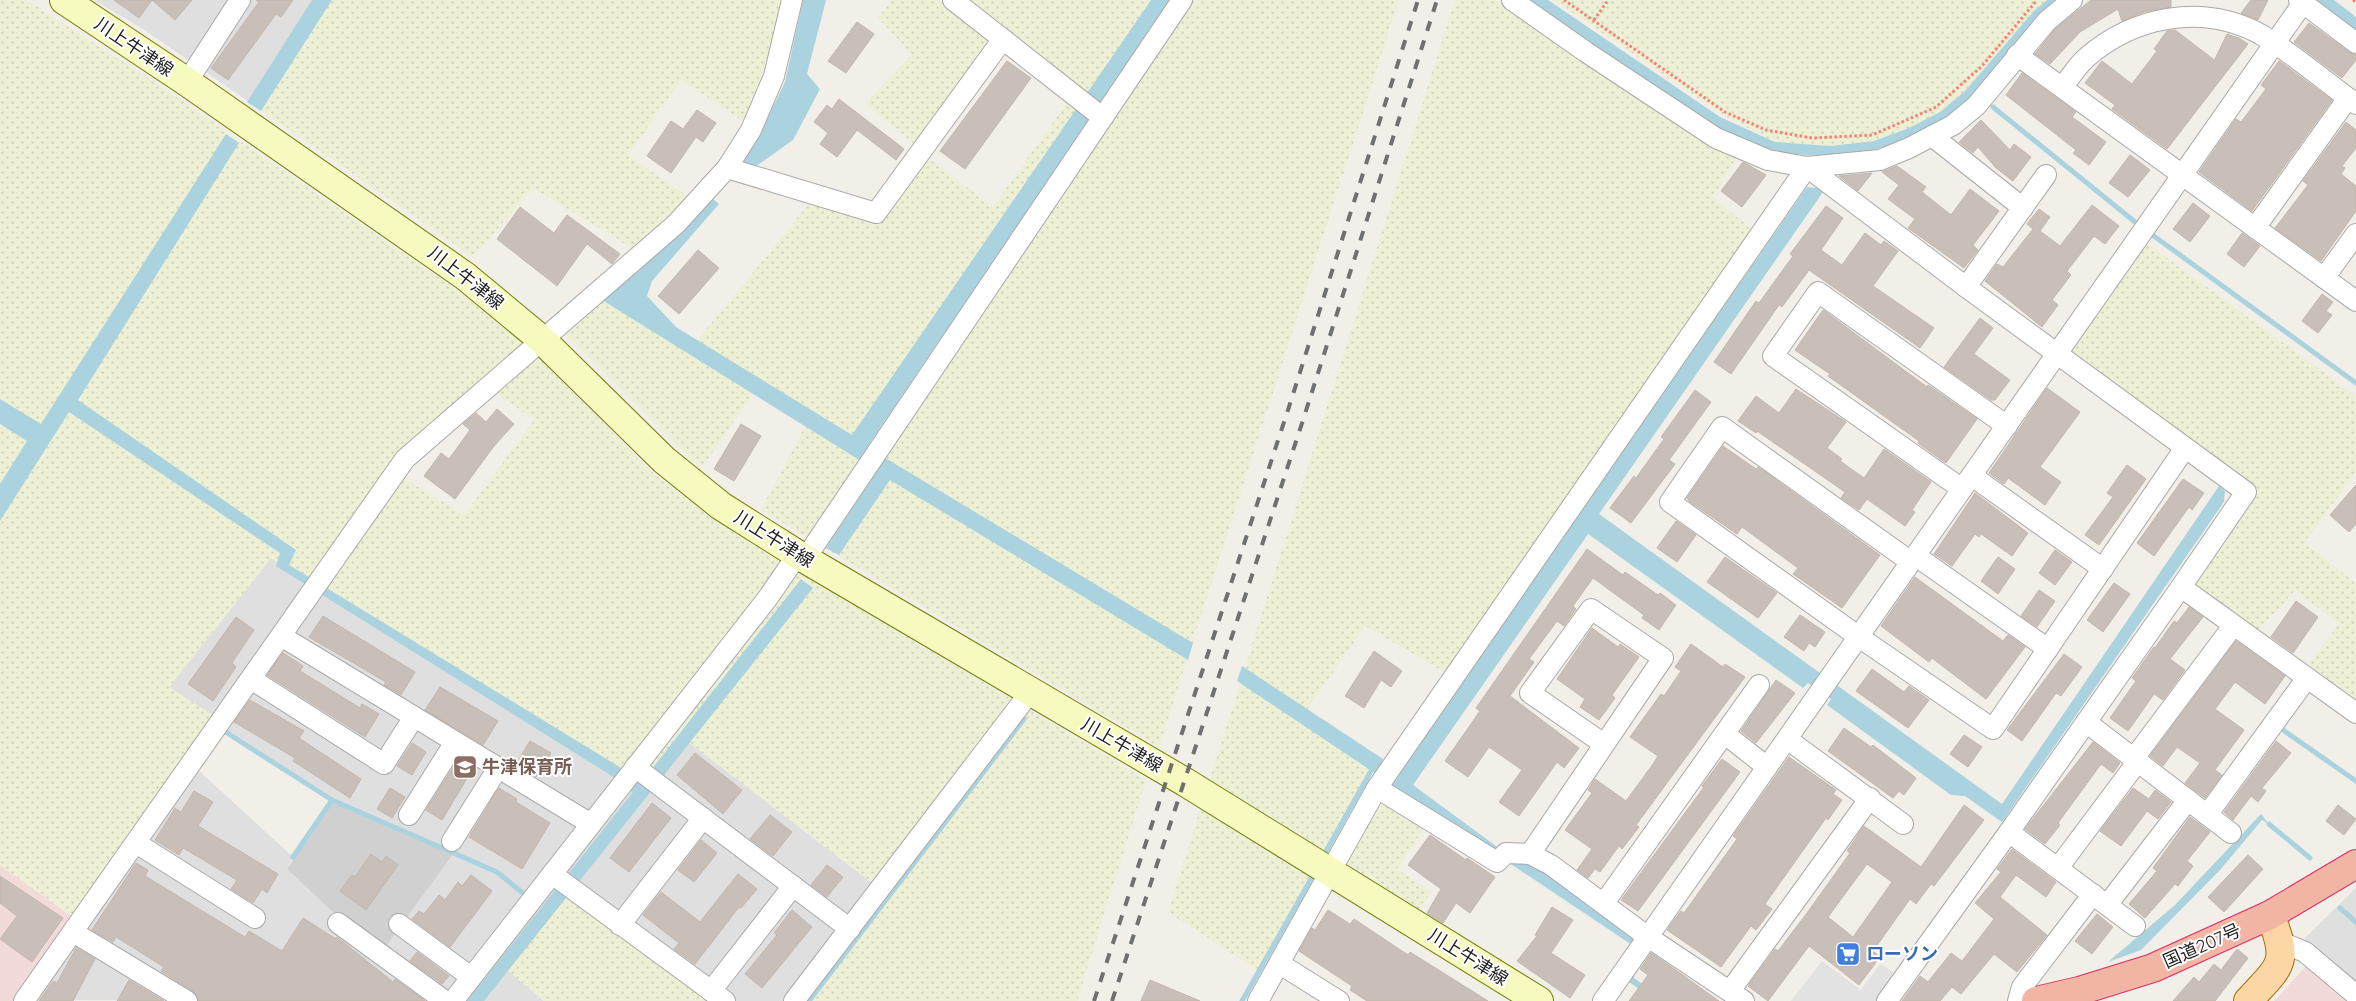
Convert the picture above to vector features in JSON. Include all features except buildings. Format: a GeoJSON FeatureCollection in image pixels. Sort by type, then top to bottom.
{"type":"FeatureCollection","features":[{"type":"Feature","properties":{"kind":"highway","name":"国道207号"},"geometry":{"type":"LineString","coordinates":[[2036,1001],[2079,991],[2153,968],[2270,915],[2356,864]]}},
{"type":"Feature","properties":{"kind":"main road","name":"川上牛津線"},"geometry":{"type":"LineString","coordinates":[[64,0],[187,82],[465,276],[542,339],[664,460],[721,506],[802,556],[1185,782],[1539,1001]]}},
{"type":"Feature","properties":{"kind":"main road"},"geometry":{"type":"LineString","coordinates":[[2248,1001],[2275,972],[2282,959],[2280,942],[2270,915]]}},
{"type":"Feature","properties":{"kind":"street"},"geometry":{"type":"LineString","coordinates":[[187,82],[240,0]]}},
{"type":"Feature","properties":{"kind":"street"},"geometry":{"type":"LineString","coordinates":[[24,1001],[405,459],[676,224],[727,168],[751,130],[774,76],[792,0]]}},
{"type":"Feature","properties":{"kind":"street"},"geometry":{"type":"LineString","coordinates":[[953,0],[1102,117]]}},
{"type":"Feature","properties":{"kind":"street"},"geometry":{"type":"LineString","coordinates":[[453,1001],[802,556],[865,470],[1182,0]]}},
{"type":"Feature","properties":{"kind":"street"},"geometry":{"type":"LineString","coordinates":[[1512,0],[1716,138],[1768,160],[1807,167],[1880,160],[1954,125],[1976,106],[2047,21],[2072,0]]}},
{"type":"Feature","properties":{"kind":"street"},"geometry":{"type":"LineString","coordinates":[[1603,1001],[2274,45],[2302,1],[2356,43]]}},
{"type":"Feature","properties":{"kind":"street"},"geometry":{"type":"LineString","coordinates":[[2062,88],[2085,59],[2120,33],[2154,20],[2188,16],[2222,20],[2259,34],[2352,101],[2256,228]]}},
{"type":"Feature","properties":{"kind":"street"},"geometry":{"type":"LineString","coordinates":[[727,168],[876,213],[1003,39]]}},
{"type":"Feature","properties":{"kind":"street"},"geometry":{"type":"LineString","coordinates":[[2017,55],[2356,302]]}},
{"type":"Feature","properties":{"kind":"street"},"geometry":{"type":"LineString","coordinates":[[1932,136],[2023,208]]}},
{"type":"Feature","properties":{"kind":"street"},"geometry":{"type":"LineString","coordinates":[[1807,167],[1966,287],[2246,492],[2009,832],[1887,1001]]}},
{"type":"Feature","properties":{"kind":"street"},"geometry":{"type":"LineString","coordinates":[[1258,1001],[1377,788],[1807,167]]}},
{"type":"Feature","properties":{"kind":"street"},"geometry":{"type":"LineString","coordinates":[[1966,287],[2046,175]]}},
{"type":"Feature","properties":{"kind":"street"},"geometry":{"type":"LineString","coordinates":[[2324,278],[2356,234]]}},
{"type":"Feature","properties":{"kind":"street"},"geometry":{"type":"LineString","coordinates":[[2007,426],[1818,292],[1773,356],[2103,568]]}},
{"type":"Feature","properties":{"kind":"street"},"geometry":{"type":"LineString","coordinates":[[2048,649],[1913,559],[1722,427],[1670,502],[1859,637],[1993,728],[2048,649],[2185,448]]}},
{"type":"Feature","properties":{"kind":"street"},"geometry":{"type":"LineString","coordinates":[[2180,587],[2356,714]]}},
{"type":"Feature","properties":{"kind":"street"},"geometry":{"type":"LineString","coordinates":[[1530,854],[1663,658],[1590,609],[1530,693],[1604,744]]}},
{"type":"Feature","properties":{"kind":"street"},"geometry":{"type":"LineString","coordinates":[[2058,868],[2234,626]]}},
{"type":"Feature","properties":{"kind":"street"},"geometry":{"type":"LineString","coordinates":[[281,636],[591,824]]}},
{"type":"Feature","properties":{"kind":"street"},"geometry":{"type":"LineString","coordinates":[[2207,815],[2307,678]]}},
{"type":"Feature","properties":{"kind":"street"},"geometry":{"type":"LineString","coordinates":[[251,679],[384,764],[414,717]]}},
{"type":"Feature","properties":{"kind":"street"},"geometry":{"type":"LineString","coordinates":[[1604,903],[1759,685]]}},
{"type":"Feature","properties":{"kind":"street"},"geometry":{"type":"LineString","coordinates":[[794,1001],[1031,691]]}},
{"type":"Feature","properties":{"kind":"street"},"geometry":{"type":"LineString","coordinates":[[2086,722],[2231,833]]}},
{"type":"Feature","properties":{"kind":"street"},"geometry":{"type":"LineString","coordinates":[[1724,734],[1767,767]]}},
{"type":"Feature","properties":{"kind":"street"},"geometry":{"type":"LineString","coordinates":[[1787,738],[1903,824]]}},
{"type":"Feature","properties":{"kind":"street"},"geometry":{"type":"LineString","coordinates":[[409,815],[455,742]]}},
{"type":"Feature","properties":{"kind":"street"},"geometry":{"type":"LineString","coordinates":[[635,767],[850,929]]}},
{"type":"Feature","properties":{"kind":"street"},"geometry":{"type":"LineString","coordinates":[[452,841],[498,768]]}},
{"type":"Feature","properties":{"kind":"street"},"geometry":{"type":"LineString","coordinates":[[1377,788],[1497,862],[1506,853],[1530,854],[1551,865],[1648,937],[1737,996],[1870,798]]}},
{"type":"Feature","properties":{"kind":"street"},"geometry":{"type":"LineString","coordinates":[[2018,1001],[2022,988],[2188,800]]}},
{"type":"Feature","properties":{"kind":"street"},"geometry":{"type":"LineString","coordinates":[[620,925],[703,818]]}},
{"type":"Feature","properties":{"kind":"street"},"geometry":{"type":"LineString","coordinates":[[2009,832],[2135,926]]}},
{"type":"Feature","properties":{"kind":"street"},"geometry":{"type":"LineString","coordinates":[[136,843],[255,918]]}},
{"type":"Feature","properties":{"kind":"street"},"geometry":{"type":"LineString","coordinates":[[552,874],[718,996],[793,886]]}},
{"type":"Feature","properties":{"kind":"street"},"geometry":{"type":"LineString","coordinates":[[338,923],[445,1001]]}},
{"type":"Feature","properties":{"kind":"street"},"geometry":{"type":"LineString","coordinates":[[399,924],[471,977]]}},
{"type":"Feature","properties":{"kind":"street"},"geometry":{"type":"LineString","coordinates":[[73,932],[187,1001]]}},
{"type":"Feature","properties":{"kind":"street"},"geometry":{"type":"LineString","coordinates":[[2280,942],[2305,952],[2356,995]]}},
{"type":"Feature","properties":{"kind":"street"},"geometry":{"type":"LineString","coordinates":[[1280,964],[1339,1001]]}},
{"type":"Feature","properties":{"kind":"path"},"geometry":{"type":"LineString","coordinates":[[1564,0],[1725,112],[1766,130],[1812,138],[1872,135],[1936,107],[1982,66],[2037,0]]}},
{"type":"Feature","properties":{"kind":"path"},"geometry":{"type":"LineString","coordinates":[[1594,20],[1608,0]]}},
{"type":"Feature","properties":{"kind":"shaded area"},"geometry":{"type":"Polygon","coordinates":[[[94,0],[327,0],[258,108],[143,29],[94,0]]]}},
{"type":"Feature","properties":{"kind":"shaded area"},"geometry":{"type":"Polygon","coordinates":[[[271,558],[642,792],[686,740],[889,896],[809,1001],[708,1001],[566,893],[507,969],[544,1001],[13,1000],[186,759],[293,857],[287,869],[337,916],[452,854],[365,813],[332,800],[224,731],[215,717],[169,687],[271,558]]]}},
{"type":"Feature","properties":{"kind":"shaded area"},"geometry":{"type":"Polygon","coordinates":[[[332,800],[453,854],[383,950],[337,916],[287,869],[332,800]]]}},
{"type":"Feature","properties":{"kind":"shaded area"},"geometry":{"type":"Polygon","coordinates":[[[0,865],[74,918],[13,1001],[0,1001],[0,865]]]}},
{"type":"Feature","properties":{"kind":"shaded area"},"geometry":{"type":"Polygon","coordinates":[[[2356,888],[2356,1001],[2310,962],[2305,938],[2356,888]]]}},
{"type":"Feature","properties":{"kind":"shaded area"},"geometry":{"type":"Polygon","coordinates":[[[1822,961],[1861,990],[1880,964],[1898,975],[1879,1001],[1791,1001],[1822,961]]]}},
{"type":"Feature","properties":{"kind":"shaded area"},"geometry":{"type":"Polygon","coordinates":[[[2310,962],[2355,1001],[2274,1001],[2310,962]]]}},
{"type":"Feature","properties":{"kind":"green space"},"geometry":{"type":"Polygon","coordinates":[[[0,0],[26,0],[33,4],[156,83],[451,286],[524,343],[648,469],[714,520],[1146,780],[1077,1001],[809,1001],[889,896],[686,740],[642,792],[271,558],[169,687],[215,717],[74,918],[0,865],[0,0]],[[481,382],[386,467],[464,515],[534,420],[481,382]]]}},
{"type":"Feature","properties":{"kind":"green space"},"geometry":{"type":"Polygon","coordinates":[[[327,0],[783,0],[777,34],[743,121],[681,80],[628,155],[690,198],[632,248],[533,188],[473,257],[258,108],[327,0]]]}},
{"type":"Feature","properties":{"kind":"green space"},"geometry":{"type":"Polygon","coordinates":[[[892,0],[1399,0],[1159,747],[761,510],[808,421],[756,389],[701,469],[564,332],[602,300],[693,346],[812,200],[878,223],[927,157],[993,207],[1076,90],[1003,31],[917,146],[865,104],[912,54],[878,18],[892,0]]]}},
{"type":"Feature","properties":{"kind":"green space"},"geometry":{"type":"Polygon","coordinates":[[[1455,0],[1496,0],[1706,142],[1737,156],[1713,198],[1755,231],[1446,673],[1365,626],[1301,718],[1375,764],[1259,971],[1168,912],[1455,0]]]}},
{"type":"Feature","properties":{"kind":"green space"},"geometry":{"type":"Polygon","coordinates":[[[1554,0],[2047,0],[2034,11],[1965,91],[1940,112],[1909,128],[1874,141],[1831,146],[1775,142],[1721,114],[1554,0]]]}},
{"type":"Feature","properties":{"kind":"green space"},"geometry":{"type":"Polygon","coordinates":[[[2144,241],[2356,396],[2356,472],[2304,543],[2356,583],[2356,703],[2309,664],[2339,624],[2295,590],[2256,633],[2194,586],[2256,490],[2066,353],[2144,241]]]}},
{"type":"Feature","properties":{"kind":"green space"},"geometry":{"type":"Polygon","coordinates":[[[1387,801],[1425,827],[1397,869],[1431,892],[1418,910],[1345,862],[1377,804],[1387,801]]]}},
{"type":"Feature","properties":{"kind":"green space"},"geometry":{"type":"Polygon","coordinates":[[[566,893],[708,1001],[544,1001],[507,970],[566,893]]]}},
{"type":"Feature","properties":{"kind":"water"},"geometry":{"type":"Polygon","coordinates":[[[312,0],[332,0],[261,111],[247,102],[312,0]]]}},
{"type":"Feature","properties":{"kind":"water"},"geometry":{"type":"Polygon","coordinates":[[[803,0],[826,0],[807,74],[820,89],[793,140],[752,169],[742,161],[763,127],[785,82],[803,0]]]}},
{"type":"Feature","properties":{"kind":"water"},"geometry":{"type":"Polygon","coordinates":[[[1151,0],[1170,0],[867,447],[1193,643],[1188,660],[890,480],[839,555],[826,548],[877,471],[602,300],[664,247],[711,197],[719,204],[652,281],[647,296],[676,327],[852,435],[1151,0]]]}},
{"type":"Feature","properties":{"kind":"water"},"geometry":{"type":"Polygon","coordinates":[[[1529,0],[1548,0],[1720,117],[1775,142],[1831,146],[1874,141],[1909,128],[1940,112],[1965,91],[2034,11],[2047,0],[2061,0],[1972,100],[1945,121],[1907,139],[1874,150],[1828,157],[1774,152],[1714,127],[1529,0]]]}},
{"type":"Feature","properties":{"kind":"water"},"geometry":{"type":"Polygon","coordinates":[[[2315,0],[2334,0],[2356,17],[2356,31],[2315,0]]]}},
{"type":"Feature","properties":{"kind":"water"},"geometry":{"type":"Polygon","coordinates":[[[226,134],[239,143],[78,400],[296,550],[289,565],[623,769],[640,784],[801,579],[813,588],[484,1001],[467,1001],[633,792],[615,778],[276,566],[280,553],[69,412],[0,521],[0,484],[27,441],[0,424],[0,399],[41,424],[226,134]]]}},
{"type":"Feature","properties":{"kind":"water"},"geometry":{"type":"Polygon","coordinates":[[[1807,187],[1818,188],[1823,192],[1599,514],[2002,804],[2219,486],[2225,491],[2224,502],[2002,822],[1965,796],[1951,795],[1827,705],[1831,699],[1808,683],[1803,688],[1588,534],[1413,785],[1515,860],[1547,871],[1637,938],[1634,978],[1666,1001],[1656,1001],[1629,982],[1632,945],[1237,681],[1242,666],[1383,759],[1380,766],[1395,777],[1807,187]]]}},
{"type":"Feature","properties":{"kind":"water"},"geometry":{"type":"Polygon","coordinates":[[[2261,814],[2269,824],[2262,820],[2220,870],[2141,950],[2108,962],[2175,905],[2261,814]]]}},
{"type":"Feature","properties":{"kind":"waterway"},"geometry":{"type":"LineString","coordinates":[[1993,107],[2140,226]]}},
{"type":"Feature","properties":{"kind":"waterway"},"geometry":{"type":"LineString","coordinates":[[2147,231],[2356,383]]}},
{"type":"Feature","properties":{"kind":"waterway"},"geometry":{"type":"LineString","coordinates":[[809,1001],[1024,719]]}},
{"type":"Feature","properties":{"kind":"waterway"},"geometry":{"type":"LineString","coordinates":[[2283,730],[2356,781]]}},
{"type":"Feature","properties":{"kind":"waterway"},"geometry":{"type":"LineString","coordinates":[[224,731],[332,800],[497,872],[529,898]]}},
{"type":"Feature","properties":{"kind":"waterway"},"geometry":{"type":"LineString","coordinates":[[1325,853],[1371,771]]}},
{"type":"Feature","properties":{"kind":"waterway"},"geometry":{"type":"LineString","coordinates":[[293,857],[332,800]]}},
{"type":"Feature","properties":{"kind":"waterway"},"geometry":{"type":"LineString","coordinates":[[2269,824],[2310,858]]}},
{"type":"Feature","properties":{"kind":"waterway"},"geometry":{"type":"LineString","coordinates":[[1242,1001],[1311,879]]}},
{"type":"Feature","properties":{"kind":"waterway"},"geometry":{"type":"LineString","coordinates":[[2340,908],[2356,922]]}},
{"type":"Feature","properties":{"kind":"railway"},"geometry":{"type":"LineString","coordinates":[[1094,1001],[1288,410],[1418,0]]}},
{"type":"Feature","properties":{"kind":"railway"},"geometry":{"type":"LineString","coordinates":[[1112,1001],[1304,417],[1437,0]]}},
{"type":"Feature","properties":{"kind":"place","name":"牛津保育所"},"geometry":{"type":"Point","coordinates":[465,767]}},
{"type":"Feature","properties":{"kind":"place","name":"ローソン"},"geometry":{"type":"Point","coordinates":[1848,954]}}]}
